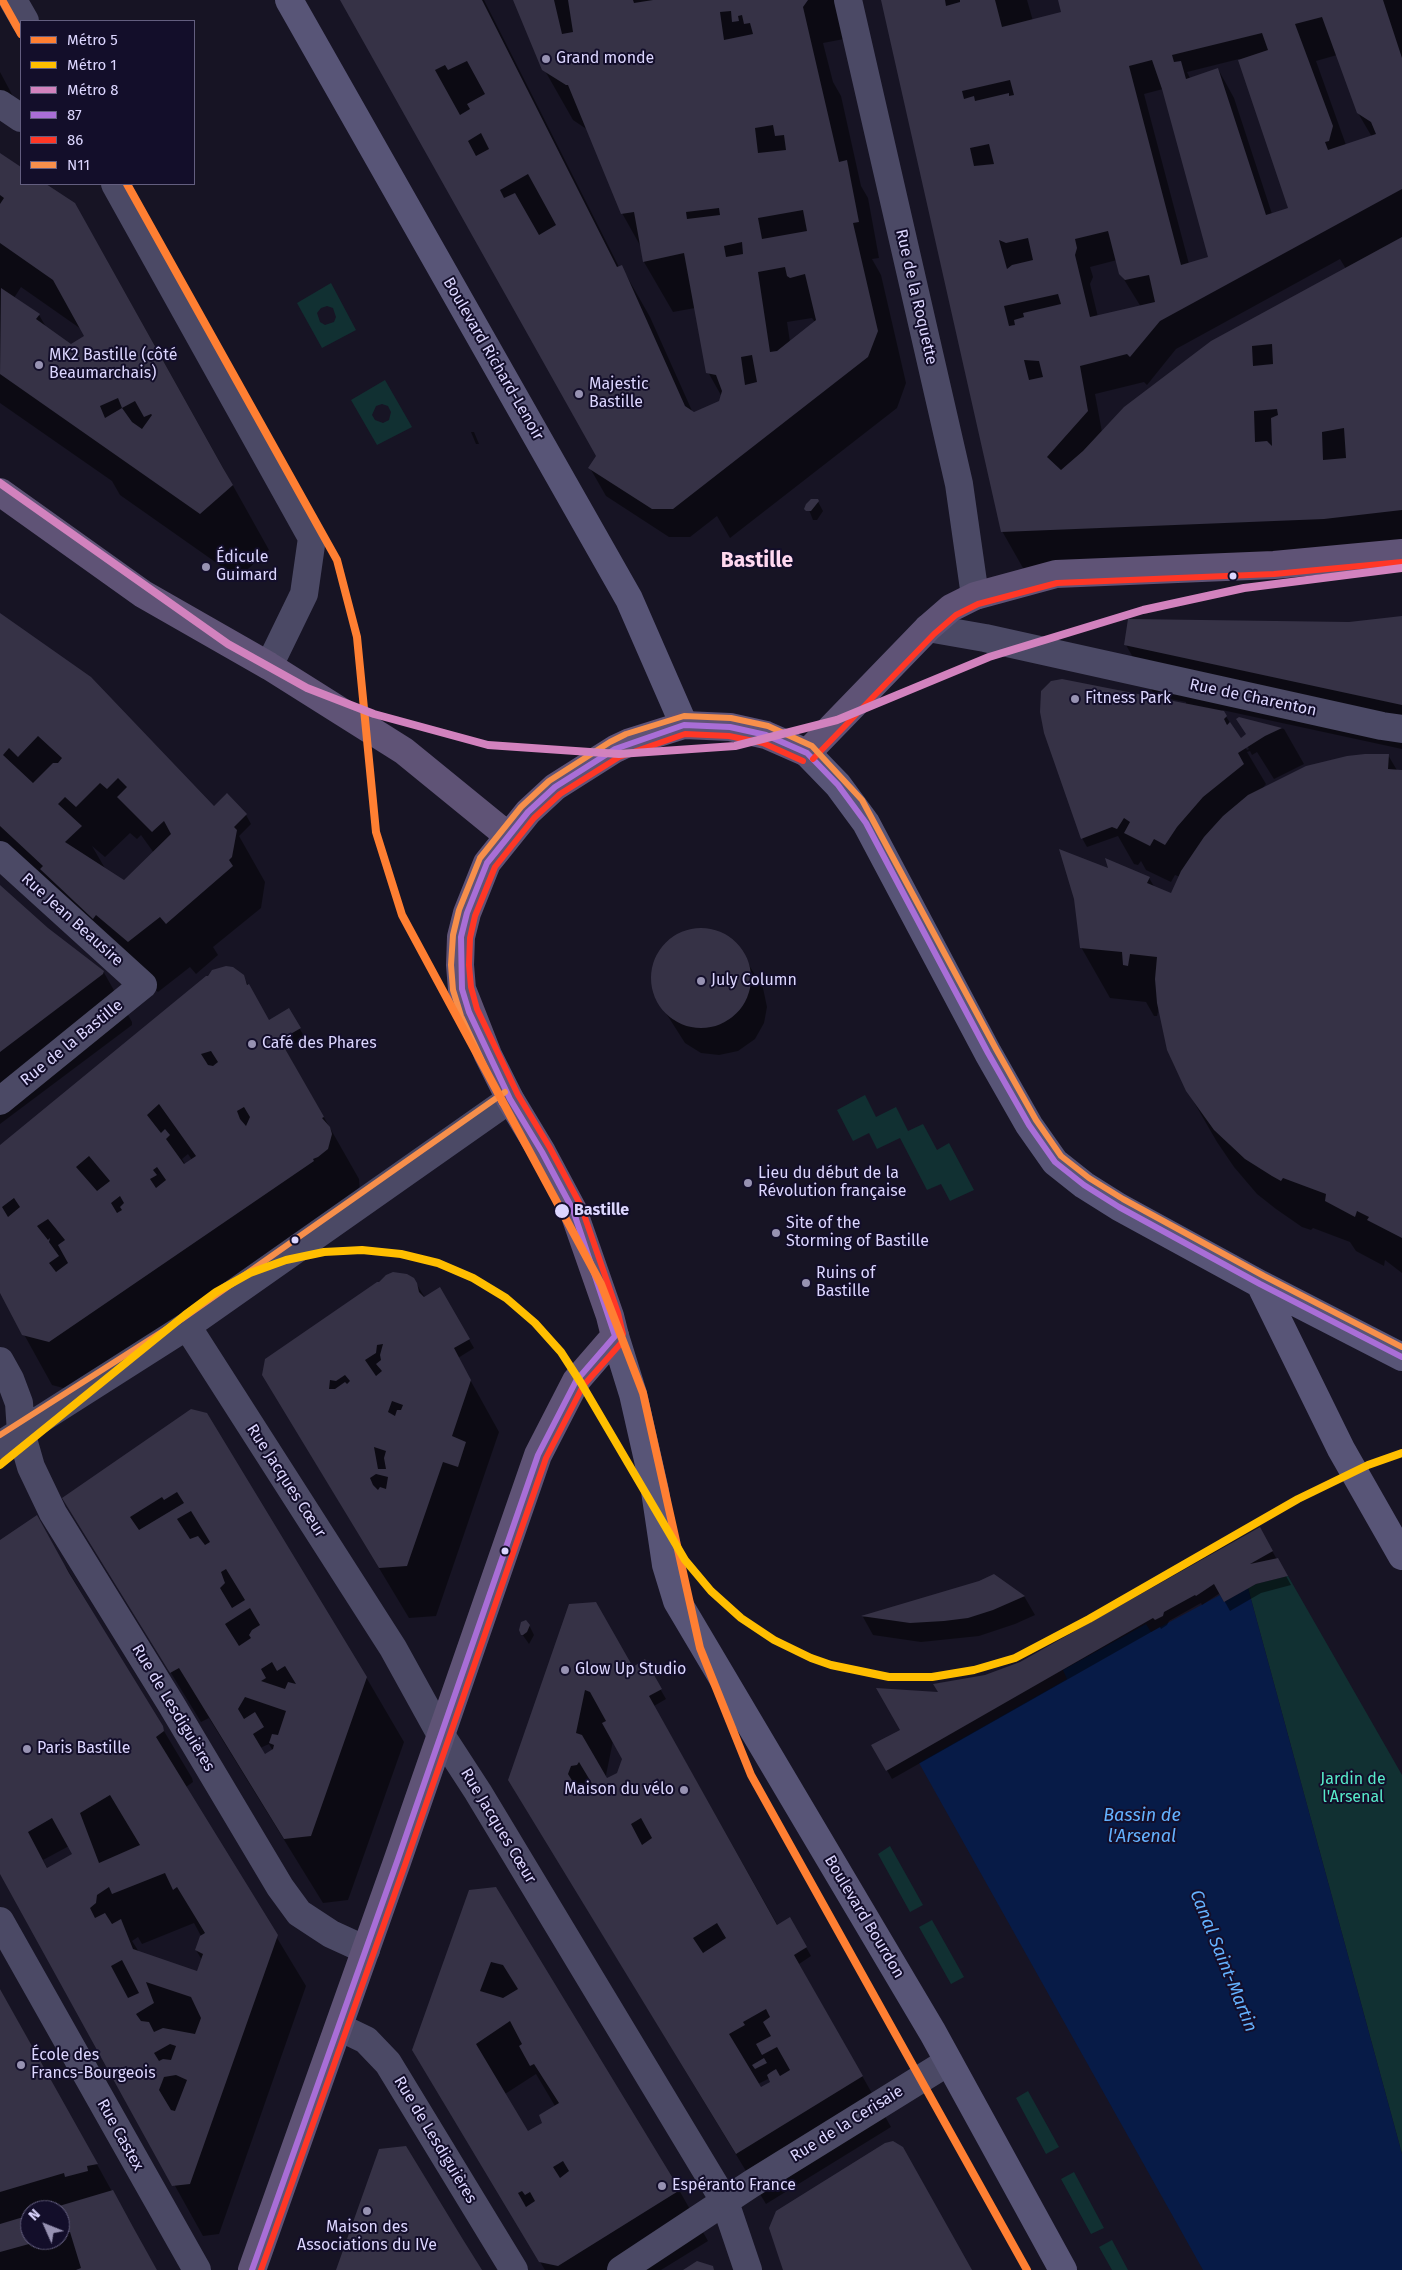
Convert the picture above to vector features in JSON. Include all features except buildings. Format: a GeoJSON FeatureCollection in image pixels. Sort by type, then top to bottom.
{"type":"FeatureCollection","features":[{"type":"Feature","properties":{"kind":"main road","name":"Boulevard Richard-Lenoir"},"geometry":{"type":"LineString","coordinates":[[289,0],[629,599],[684,725]]}},
{"type":"Feature","properties":{"kind":"main road"},"geometry":{"type":"LineString","coordinates":[[0,492],[143,594],[269,666],[404,751],[508,835]]}},
{"type":"Feature","properties":{"kind":"main road"},"geometry":{"type":"LineString","coordinates":[[806,753],[928,628],[951,608],[976,596],[1056,574],[1274,565],[1402,553]]}},
{"type":"Feature","properties":{"kind":"main road"},"geometry":{"type":"LineString","coordinates":[[252,2270],[544,1440],[576,1381],[615,1336],[607,1306],[573,1210],[542,1152],[510,1099],[470,1012],[462,988],[460,965],[461,937],[466,913],[487,863],[528,812],[555,787],[583,768],[630,742],[684,725],[730,727],[766,735],[806,753],[838,785],[866,822],[988,1053],[1029,1125],[1055,1162],[1084,1185],[1119,1207],[1260,1284],[1402,1357]]}},
{"type":"Feature","properties":{"kind":"main road"},"geometry":{"type":"LineString","coordinates":[[1260,1284],[1342,1449],[1402,1556]]}},
{"type":"Feature","properties":{"kind":"main road","name":"Boulevard Bourdon"},"geometry":{"type":"LineString","coordinates":[[615,1336],[633,1394],[656,1491],[666,1565],[676,1601],[948,2062],[1064,2270]]}},
{"type":"Feature","properties":{"kind":"street"},"geometry":{"type":"LineString","coordinates":[[13,0],[24,20]]}},
{"type":"Feature","properties":{"kind":"street","name":"Rue de la Roquette"},"geometry":{"type":"LineString","coordinates":[[848,0],[959,484],[976,596]]}},
{"type":"Feature","properties":{"kind":"street"},"geometry":{"type":"LineString","coordinates":[[0,104],[20,117]]}},
{"type":"Feature","properties":{"kind":"street"},"geometry":{"type":"LineString","coordinates":[[116,185],[312,538],[304,594],[269,666]]}},
{"type":"Feature","properties":{"kind":"street","name":"Rue de Charenton"},"geometry":{"type":"LineString","coordinates":[[928,628],[986,638],[1402,729]]}},
{"type":"Feature","properties":{"kind":"street","name":"Rue Jean Beausire"},"geometry":{"type":"LineString","coordinates":[[0,856],[143,985]]}},
{"type":"Feature","properties":{"kind":"street","name":"Rue de la Bastille"},"geometry":{"type":"LineString","coordinates":[[0,1101],[143,985]]}},
{"type":"Feature","properties":{"kind":"street"},"geometry":{"type":"LineString","coordinates":[[11,1439],[187,1326],[510,1099]]}},
{"type":"Feature","properties":{"kind":"street","name":"Rue Jacques Cœur"},"geometry":{"type":"LineString","coordinates":[[187,1326],[393,1648],[441,1734],[478,1792],[725,2202],[748,2270]]}},
{"type":"Feature","properties":{"kind":"street","name":"Rue de Lesdiguières"},"geometry":{"type":"LineString","coordinates":[[0,1361],[10,1379],[19,1402],[11,1439],[31,1467],[53,1513],[171,1704],[280,1887],[299,1913],[331,1934],[366,1950]]}},
{"type":"Feature","properties":{"kind":"street","name":"Rue Castex"},"geometry":{"type":"LineString","coordinates":[[0,1921],[198,2270]]}},
{"type":"Feature","properties":{"kind":"street","name":"Rue de Lesdiguières"},"geometry":{"type":"LineString","coordinates":[[339,2027],[366,2040],[388,2063],[514,2270]]}},
{"type":"Feature","properties":{"kind":"street","name":"Rue de la Cerisaie"},"geometry":{"type":"LineString","coordinates":[[621,2270],[751,2184],[948,2062]]}},
{"type":"Feature","properties":{"kind":"green space"},"geometry":{"type":"Polygon","coordinates":[[[331,283],[356,330],[322,348],[297,303],[331,283]],[[327,306],[321,308],[317,313],[320,322],[325,325],[334,322],[336,317],[333,308],[327,306]]]}},
{"type":"Feature","properties":{"kind":"green space"},"geometry":{"type":"Polygon","coordinates":[[[385,380],[412,427],[377,445],[351,400],[385,380]],[[382,404],[376,406],[372,415],[375,420],[383,423],[389,420],[391,412],[388,406],[382,404]]]}},
{"type":"Feature","properties":{"kind":"green space"},"geometry":{"type":"Polygon","coordinates":[[[865,1095],[876,1117],[896,1107],[908,1131],[923,1124],[937,1150],[949,1143],[974,1190],[950,1201],[941,1184],[927,1190],[900,1138],[877,1149],[869,1133],[853,1141],[837,1110],[865,1095]]]}},
{"type":"Feature","properties":{"kind":"green space","name":"Jardin de l'Arsenal"},"geometry":{"type":"Polygon","coordinates":[[[1288,1576],[1402,1775],[1402,2154],[1248,1588],[1256,1584],[1288,1576]]]}},
{"type":"Feature","properties":{"kind":"green space"},"geometry":{"type":"Polygon","coordinates":[[[890,1846],[923,1905],[910,1912],[878,1854],[890,1846]]]}},
{"type":"Feature","properties":{"kind":"green space"},"geometry":{"type":"Polygon","coordinates":[[[932,1920],[964,1977],[951,1984],[919,1927],[932,1920]]]}},
{"type":"Feature","properties":{"kind":"green space"},"geometry":{"type":"Polygon","coordinates":[[[1028,2091],[1059,2147],[1046,2154],[1016,2098],[1028,2091]]]}},
{"type":"Feature","properties":{"kind":"green space"},"geometry":{"type":"Polygon","coordinates":[[[1074,2172],[1104,2228],[1091,2234],[1061,2179],[1074,2172]]]}},
{"type":"Feature","properties":{"kind":"green space"},"geometry":{"type":"Polygon","coordinates":[[[1112,2240],[1128,2270],[1112,2270],[1099,2247],[1112,2240]]]}},
{"type":"Feature","properties":{"kind":"water","name":"Bassin de l'Arsenal"},"geometry":{"type":"Polygon","coordinates":[[[1248,1588],[1402,2154],[1402,2270],[1203,2270],[919,1763],[1067,1679],[1063,1670],[1146,1624],[1151,1632],[1220,1595],[1224,1602],[1248,1588]]]}},
{"type":"Feature","properties":{"kind":"metro line","name":"5"},"geometry":{"type":"LineString","coordinates":[[2,0],[20,32]]}},
{"type":"Feature","properties":{"kind":"metro line","name":"5"},"geometry":{"type":"LineString","coordinates":[[128,185],[337,560],[357,637],[376,832],[402,915],[601,1284],[643,1393],[700,1648],[751,1775],[1027,2270]]}},
{"type":"Feature","properties":{"kind":"metro line","name":"8"},"geometry":{"type":"LineString","coordinates":[[0,483],[228,644],[307,688],[374,714],[488,745],[619,754],[735,746],[837,720],[989,657],[1143,610],[1244,588],[1402,568]]}},
{"type":"Feature","properties":{"kind":"metro line","name":"1"},"geometry":{"type":"LineString","coordinates":[[0,1465],[185,1315],[216,1292],[250,1273],[286,1260],[324,1252],[362,1250],[401,1254],[438,1263],[473,1278],[506,1298],[535,1323],[561,1352],[581,1383],[685,1560],[711,1591],[741,1618],[774,1640],[811,1658],[831,1665],[889,1677],[932,1677],[974,1670],[1015,1658],[1089,1619],[1298,1499],[1368,1465],[1402,1453]]}},
{"type":"Feature","properties":{"kind":"transit line","name":"86"},"geometry":{"type":"LineString","coordinates":[[813,759],[934,634],[956,615],[978,604],[1057,583],[1274,574],[1402,562]]}},
{"type":"Feature","properties":{"kind":"transit line","name":"N11"},"geometry":{"type":"LineString","coordinates":[[502,1103],[461,1016],[453,990],[451,965],[453,935],[459,910],[480,858],[521,807],[549,781],[610,742],[626,734],[684,716],[731,718],[768,726],[812,746],[862,800],[996,1049],[1036,1120],[1061,1156],[1089,1178],[1123,1199],[1264,1276],[1402,1347]]}},
{"type":"Feature","properties":{"kind":"transit line","name":"87"},"geometry":{"type":"LineString","coordinates":[[615,1336],[573,1210],[542,1152],[510,1099],[469,1012],[462,989],[461,937],[467,913],[487,863],[528,812],[555,787],[615,749],[684,725],[730,727],[766,735],[807,753],[838,785],[866,823],[988,1053],[1029,1125],[1055,1162],[1084,1185],[1119,1207],[1260,1284],[1402,1357]]}},
{"type":"Feature","properties":{"kind":"transit line","name":"86"},"geometry":{"type":"LineString","coordinates":[[623,1334],[618,1313],[581,1206],[550,1148],[518,1095],[477,1009],[471,987],[469,965],[470,938],[475,916],[495,867],[534,818],[560,794],[619,757],[685,734],[729,736],[763,743],[803,761]]}},
{"type":"Feature","properties":{"kind":"transit line","name":"N11"},"geometry":{"type":"LineString","coordinates":[[0,1435],[182,1319],[505,1092]]}},
{"type":"Feature","properties":{"kind":"transit line","name":"87"},"geometry":{"type":"LineString","coordinates":[[252,2270],[398,1859],[538,1455],[576,1381],[615,1336]]}},
{"type":"Feature","properties":{"kind":"transit line","name":"86"},"geometry":{"type":"LineString","coordinates":[[261,2270],[406,1862],[546,1458],[583,1386],[622,1342]]}},
{"type":"Feature","properties":{"kind":"place","name":"Grand monde"},"geometry":{"type":"Point","coordinates":[546,59]}},
{"type":"Feature","properties":{"kind":"place","name":"MK2 Bastille (côté Beaumarchais)"},"geometry":{"type":"Point","coordinates":[39,365]}},
{"type":"Feature","properties":{"kind":"place","name":"Majestic Bastille"},"geometry":{"type":"Point","coordinates":[579,394]}},
{"type":"Feature","properties":{"kind":"place","name":"Édicule Guimard"},"geometry":{"type":"Point","coordinates":[206,567]}},
{"type":"Feature","properties":{"kind":"place","name":"Fitness Park"},"geometry":{"type":"Point","coordinates":[1075,699]}},
{"type":"Feature","properties":{"kind":"place","name":"July Column"},"geometry":{"type":"Point","coordinates":[701,981]}},
{"type":"Feature","properties":{"kind":"place","name":"Café des Phares"},"geometry":{"type":"Point","coordinates":[252,1044]}},
{"type":"Feature","properties":{"kind":"place","name":"Lieu du début de la Révolution française"},"geometry":{"type":"Point","coordinates":[748,1183]}},
{"type":"Feature","properties":{"kind":"place","name":"Bastille"},"geometry":{"type":"Point","coordinates":[562,1211]}},
{"type":"Feature","properties":{"kind":"place","name":"Site of the Storming of Bastille"},"geometry":{"type":"Point","coordinates":[776,1233]}},
{"type":"Feature","properties":{"kind":"place","name":"Ruins of Bastille"},"geometry":{"type":"Point","coordinates":[806,1283]}},
{"type":"Feature","properties":{"kind":"place","name":"Glow Up Studio"},"geometry":{"type":"Point","coordinates":[565,1670]}},
{"type":"Feature","properties":{"kind":"place","name":"Paris Bastille"},"geometry":{"type":"Point","coordinates":[27,1749]}},
{"type":"Feature","properties":{"kind":"place","name":"Maison du vélo"},"geometry":{"type":"Point","coordinates":[684,1790]}},
{"type":"Feature","properties":{"kind":"place","name":"École des Francs-Bourgeois"},"geometry":{"type":"Point","coordinates":[21,2065]}},
{"type":"Feature","properties":{"kind":"place","name":"Espéranto France"},"geometry":{"type":"Point","coordinates":[662,2186]}},
{"type":"Feature","properties":{"kind":"place","name":"Maison des Associations du IVe"},"geometry":{"type":"Point","coordinates":[367,2211]}},
{"type":"Feature","properties":{"kind":"district","name":"Bastille"},"geometry":{"type":"Point","coordinates":[757,561]}},
{"type":"Feature","properties":{"kind":"water label","name":"Canal Saint-Martin"},"geometry":{"type":"Point","coordinates":[1223,1961]}}]}
